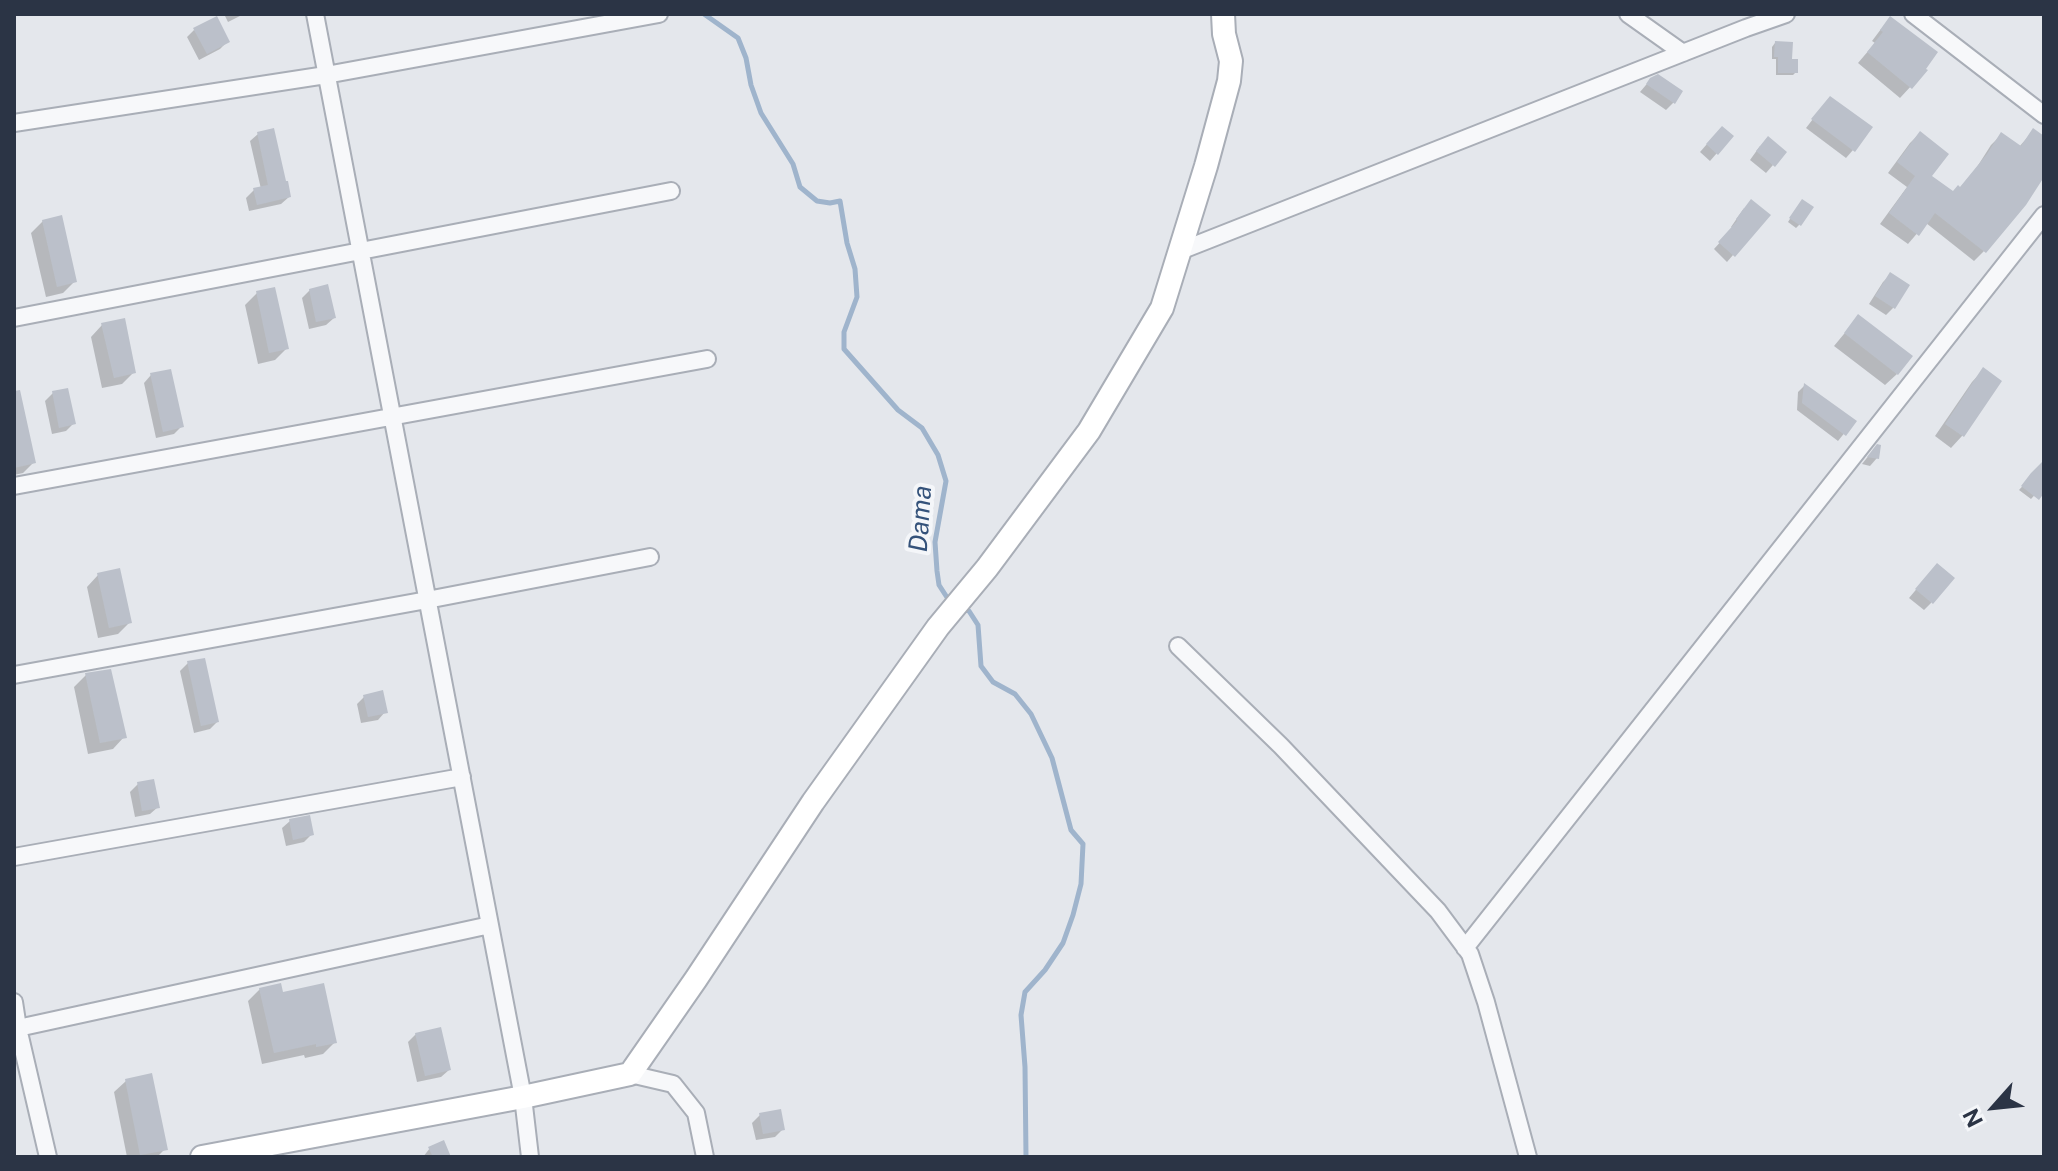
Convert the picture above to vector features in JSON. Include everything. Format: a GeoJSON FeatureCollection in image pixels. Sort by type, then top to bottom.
{"type":"FeatureCollection","features":[{"type":"Feature","properties":{"kind":"street"},"geometry":{"type":"LineString","coordinates":[[315,14],[523,1097],[530,1157]]}},
{"type":"Feature","properties":{"kind":"street"},"geometry":{"type":"LineString","coordinates":[[14,123],[326,75],[659,14]]}},
{"type":"Feature","properties":{"kind":"street"},"geometry":{"type":"LineString","coordinates":[[630,1074],[813,802],[938,627],[987,568],[1089,431],[1162,308],[1229,81],[1231,61],[1223,14]]}},
{"type":"Feature","properties":{"kind":"street"},"geometry":{"type":"LineString","coordinates":[[1628,14],[1683,53]]}},
{"type":"Feature","properties":{"kind":"street"},"geometry":{"type":"LineString","coordinates":[[1180,251],[1786,14]]}},
{"type":"Feature","properties":{"kind":"street"},"geometry":{"type":"LineString","coordinates":[[1913,14],[2044,115]]}},
{"type":"Feature","properties":{"kind":"street"},"geometry":{"type":"LineString","coordinates":[[14,318],[671,191]]}},
{"type":"Feature","properties":{"kind":"street"},"geometry":{"type":"LineString","coordinates":[[1465,948],[2044,215]]}},
{"type":"Feature","properties":{"kind":"street"},"geometry":{"type":"LineString","coordinates":[[14,486],[707,359]]}},
{"type":"Feature","properties":{"kind":"street"},"geometry":{"type":"LineString","coordinates":[[14,675],[650,557]]}},
{"type":"Feature","properties":{"kind":"street"},"geometry":{"type":"LineString","coordinates":[[1178,646],[1281,746],[1438,911],[1470,954],[1528,1157]]}},
{"type":"Feature","properties":{"kind":"street"},"geometry":{"type":"LineString","coordinates":[[14,857],[462,777]]}},
{"type":"Feature","properties":{"kind":"street"},"geometry":{"type":"LineString","coordinates":[[18,1028],[490,925]]}},
{"type":"Feature","properties":{"kind":"street"},"geometry":{"type":"LineString","coordinates":[[14,1002],[48,1157]]}},
{"type":"Feature","properties":{"kind":"street"},"geometry":{"type":"LineString","coordinates":[[202,1157],[630,1074],[673,1084],[696,1113],[705,1157]]}},
{"type":"Feature","properties":{"kind":"building"},"geometry":{"type":"Polygon","coordinates":[[[217,16],[230,42],[207,54],[193,28],[217,16]]]}},
{"type":"Feature","properties":{"kind":"building"},"geometry":{"type":"Polygon","coordinates":[[[1890,16],[1938,52],[1912,89],[1867,52],[1883,32],[1880,30],[1890,16]]]}},
{"type":"Feature","properties":{"kind":"building"},"geometry":{"type":"Polygon","coordinates":[[[1775,41],[1793,42],[1792,59],[1798,59],[1798,73],[1778,73],[1778,57],[1774,57],[1775,41]]]}},
{"type":"Feature","properties":{"kind":"building"},"geometry":{"type":"Polygon","coordinates":[[[1658,74],[1683,91],[1675,104],[1646,84],[1658,74]]]}},
{"type":"Feature","properties":{"kind":"building"},"geometry":{"type":"Polygon","coordinates":[[[1830,96],[1873,127],[1855,152],[1811,119],[1830,96]]]}},
{"type":"Feature","properties":{"kind":"building"},"geometry":{"type":"Polygon","coordinates":[[[1722,126],[1734,136],[1718,155],[1706,144],[1722,126]]]}},
{"type":"Feature","properties":{"kind":"building"},"geometry":{"type":"Polygon","coordinates":[[[274,128],[291,197],[257,205],[253,188],[268,185],[257,132],[274,128]]]}},
{"type":"Feature","properties":{"kind":"building"},"geometry":{"type":"Polygon","coordinates":[[[2033,128],[2044,136],[2044,177],[2026,205],[1986,253],[1935,213],[1919,236],[1889,213],[1915,176],[1897,162],[1920,131],[1949,154],[1932,176],[1953,191],[1958,185],[1960,187],[1987,154],[2001,132],[2021,146],[2033,128]]]}},
{"type":"Feature","properties":{"kind":"building"},"geometry":{"type":"Polygon","coordinates":[[[1768,136],[1787,152],[1775,167],[1756,151],[1768,136]]]}},
{"type":"Feature","properties":{"kind":"building"},"geometry":{"type":"Polygon","coordinates":[[[1751,199],[1771,215],[1735,257],[1718,242],[1751,199]]]}},
{"type":"Feature","properties":{"kind":"building"},"geometry":{"type":"Polygon","coordinates":[[[1802,199],[1814,207],[1801,226],[1789,218],[1802,199]]]}},
{"type":"Feature","properties":{"kind":"building"},"geometry":{"type":"Polygon","coordinates":[[[62,215],[77,282],[57,287],[42,220],[62,215]]]}},
{"type":"Feature","properties":{"kind":"building"},"geometry":{"type":"Polygon","coordinates":[[[1890,272],[1910,285],[1895,309],[1875,296],[1890,272]]]}},
{"type":"Feature","properties":{"kind":"building"},"geometry":{"type":"Polygon","coordinates":[[[328,284],[336,318],[316,322],[309,289],[328,284]]]}},
{"type":"Feature","properties":{"kind":"building"},"geometry":{"type":"Polygon","coordinates":[[[275,287],[289,349],[269,353],[256,291],[275,287]]]}},
{"type":"Feature","properties":{"kind":"building"},"geometry":{"type":"Polygon","coordinates":[[[1858,314],[1913,356],[1898,375],[1844,333],[1858,314]]]}},
{"type":"Feature","properties":{"kind":"building"},"geometry":{"type":"Polygon","coordinates":[[[125,318],[136,373],[114,378],[101,323],[125,318]]]}},
{"type":"Feature","properties":{"kind":"building"},"geometry":{"type":"Polygon","coordinates":[[[1983,367],[2002,381],[1964,437],[1945,424],[1983,367]]]}},
{"type":"Feature","properties":{"kind":"building"},"geometry":{"type":"Polygon","coordinates":[[[171,369],[184,427],[163,432],[150,373],[171,369]]]}},
{"type":"Feature","properties":{"kind":"building"},"geometry":{"type":"Polygon","coordinates":[[[1804,383],[1857,421],[1846,436],[1802,403],[1804,383]]]}},
{"type":"Feature","properties":{"kind":"building"},"geometry":{"type":"Polygon","coordinates":[[[68,388],[76,424],[59,428],[52,391],[68,388]]]}},
{"type":"Feature","properties":{"kind":"building"},"geometry":{"type":"Polygon","coordinates":[[[20,390],[36,463],[14,468],[14,391],[20,390]]]}},
{"type":"Feature","properties":{"kind":"building"},"geometry":{"type":"Polygon","coordinates":[[[1877,444],[1881,445],[1879,459],[1867,457],[1877,444]]]}},
{"type":"Feature","properties":{"kind":"building"},"geometry":{"type":"Polygon","coordinates":[[[2044,460],[2044,493],[2039,500],[2021,486],[2044,460]]]}},
{"type":"Feature","properties":{"kind":"building"},"geometry":{"type":"Polygon","coordinates":[[[1937,563],[1955,578],[1933,604],[1915,589],[1937,563]]]}},
{"type":"Feature","properties":{"kind":"building"},"geometry":{"type":"Polygon","coordinates":[[[120,568],[132,623],[109,628],[97,573],[120,568]]]}},
{"type":"Feature","properties":{"kind":"building"},"geometry":{"type":"Polygon","coordinates":[[[205,658],[219,722],[201,726],[187,661],[205,658]]]}},
{"type":"Feature","properties":{"kind":"building"},"geometry":{"type":"Polygon","coordinates":[[[111,669],[127,738],[100,743],[85,673],[111,669]]]}},
{"type":"Feature","properties":{"kind":"building"},"geometry":{"type":"Polygon","coordinates":[[[383,690],[388,713],[368,717],[363,695],[383,690]]]}},
{"type":"Feature","properties":{"kind":"building"},"geometry":{"type":"Polygon","coordinates":[[[154,779],[160,808],[142,811],[137,782],[154,779]]]}},
{"type":"Feature","properties":{"kind":"building"},"geometry":{"type":"Polygon","coordinates":[[[310,815],[314,835],[293,840],[289,819],[310,815]]]}},
{"type":"Feature","properties":{"kind":"building"},"geometry":{"type":"Polygon","coordinates":[[[281,983],[283,992],[324,983],[337,1043],[274,1053],[259,988],[281,983]]]}},
{"type":"Feature","properties":{"kind":"building"},"geometry":{"type":"Polygon","coordinates":[[[441,1027],[451,1070],[425,1076],[415,1033],[441,1027]]]}},
{"type":"Feature","properties":{"kind":"building"},"geometry":{"type":"Polygon","coordinates":[[[152,1073],[168,1150],[140,1155],[125,1079],[152,1073]]]}},
{"type":"Feature","properties":{"kind":"building"},"geometry":{"type":"Polygon","coordinates":[[[781,1109],[785,1130],[763,1134],[759,1113],[781,1109]]]}},
{"type":"Feature","properties":{"kind":"building"},"geometry":{"type":"Polygon","coordinates":[[[444,1140],[451,1157],[433,1157],[428,1147],[444,1140]]]}},
{"type":"Feature","properties":{"kind":"waterway","name":"Dama"},"geometry":{"type":"LineString","coordinates":[[704,14],[738,38],[761,113],[793,164],[800,187],[817,201],[840,201],[855,269],[857,297],[844,332],[844,349],[898,410],[922,428],[938,455],[946,481],[935,542],[937,571],[939,585],[950,602]]}},
{"type":"Feature","properties":{"kind":"waterway","name":"Dama"},"geometry":{"type":"LineString","coordinates":[[962,609],[969,611],[978,625],[981,666],[993,682],[1015,694],[1031,714],[1052,758],[1071,830],[1083,844],[1081,884],[1063,943],[1025,992],[1021,1015],[1026,1157]]}}]}
